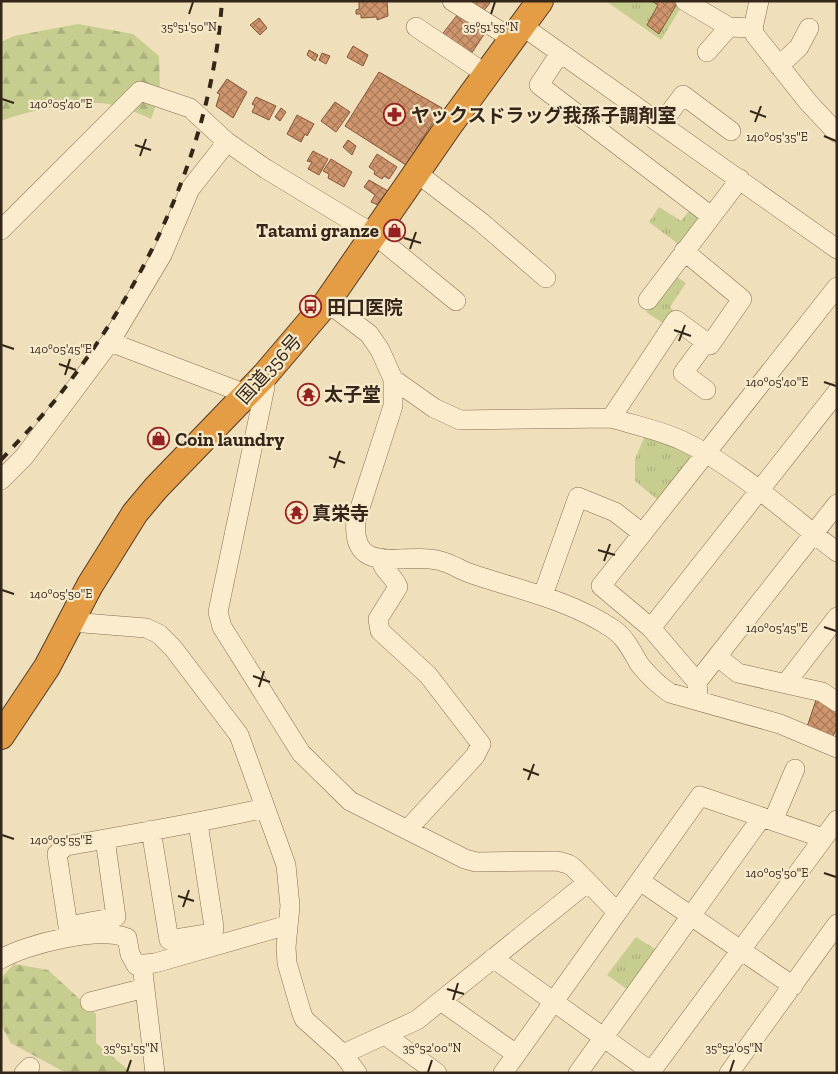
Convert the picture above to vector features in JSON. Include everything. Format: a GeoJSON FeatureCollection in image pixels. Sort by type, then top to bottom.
{"type":"FeatureCollection","features":[{"type":"Feature","properties":{"kind":"highway","name":"国道356号"},"geometry":{"type":"LineString","coordinates":[[1,736],[47,666],[106,558],[135,513],[265,375],[327,302],[486,74],[540,1]]}},
{"type":"Feature","properties":{"kind":"street"},"geometry":{"type":"LineString","coordinates":[[452,1],[560,53],[836,247]]}},
{"type":"Feature","properties":{"kind":"street"},"geometry":{"type":"LineString","coordinates":[[685,1],[729,27],[753,28]]}},
{"type":"Feature","properties":{"kind":"street"},"geometry":{"type":"LineString","coordinates":[[759,1],[753,28],[755,35],[808,102],[837,133]]}},
{"type":"Feature","properties":{"kind":"street"},"geometry":{"type":"LineString","coordinates":[[707,52],[729,27]]}},
{"type":"Feature","properties":{"kind":"street"},"geometry":{"type":"LineString","coordinates":[[416,28],[486,74]]}},
{"type":"Feature","properties":{"kind":"street"},"geometry":{"type":"LineString","coordinates":[[779,66],[799,47],[809,28]]}},
{"type":"Feature","properties":{"kind":"street"},"geometry":{"type":"LineString","coordinates":[[560,53],[539,85],[711,216]]}},
{"type":"Feature","properties":{"kind":"street"},"geometry":{"type":"LineString","coordinates":[[1,230],[140,91],[190,108],[227,142],[266,169],[375,235],[456,301]]}},
{"type":"Feature","properties":{"kind":"street"},"geometry":{"type":"LineString","coordinates":[[661,124],[683,95],[731,131]]}},
{"type":"Feature","properties":{"kind":"street"},"geometry":{"type":"LineString","coordinates":[[1,480],[24,457],[110,342],[162,255],[190,189],[227,142]]}},
{"type":"Feature","properties":{"kind":"street"},"geometry":{"type":"LineString","coordinates":[[417,173],[481,222],[546,278]]}},
{"type":"Feature","properties":{"kind":"street"},"geometry":{"type":"LineString","coordinates":[[648,300],[740,179]]}},
{"type":"Feature","properties":{"kind":"street"},"geometry":{"type":"LineString","coordinates":[[611,418],[676,320],[710,345],[742,299],[684,251]]}},
{"type":"Feature","properties":{"kind":"street"},"geometry":{"type":"LineString","coordinates":[[698,701],[697,682],[651,628],[601,586],[704,453],[837,287]]}},
{"type":"Feature","properties":{"kind":"street"},"geometry":{"type":"LineString","coordinates":[[327,302],[369,334],[380,350],[393,379],[393,406],[356,520],[355,535],[358,546],[373,557],[427,558],[443,561],[470,574],[543,595],[612,629],[623,637],[642,666],[657,684],[670,693],[780,724],[837,748]]}},
{"type":"Feature","properties":{"kind":"street"},"geometry":{"type":"LineString","coordinates":[[110,342],[246,394]]}},
{"type":"Feature","properties":{"kind":"street"},"geometry":{"type":"LineString","coordinates":[[706,342],[683,373],[706,390]]}},
{"type":"Feature","properties":{"kind":"street"},"geometry":{"type":"LineString","coordinates":[[265,375],[265,387],[232,554],[220,596],[218,612],[222,626],[301,753],[350,801],[471,860],[557,861],[574,867],[617,912]]}},
{"type":"Feature","properties":{"kind":"street"},"geometry":{"type":"LineString","coordinates":[[393,379],[434,408],[460,420],[611,418],[681,440],[760,490],[837,552]]}},
{"type":"Feature","properties":{"kind":"street"},"geometry":{"type":"LineString","coordinates":[[651,628],[837,392]]}},
{"type":"Feature","properties":{"kind":"street"},"geometry":{"type":"LineString","coordinates":[[543,595],[578,497],[615,512],[642,533]]}},
{"type":"Feature","properties":{"kind":"street"},"geometry":{"type":"LineString","coordinates":[[697,682],[837,504]]}},
{"type":"Feature","properties":{"kind":"street"},"geometry":{"type":"LineString","coordinates":[[380,558],[381,565],[395,580],[398,587],[378,619],[380,631],[428,675],[482,744],[475,756],[408,829]]}},
{"type":"Feature","properties":{"kind":"street"},"geometry":{"type":"LineString","coordinates":[[786,683],[837,616]]}},
{"type":"Feature","properties":{"kind":"street"},"geometry":{"type":"LineString","coordinates":[[71,622],[146,628],[159,634],[173,648],[239,735],[286,865],[290,906],[286,948],[287,963],[304,1019],[343,1054],[357,1073]]}},
{"type":"Feature","properties":{"kind":"street"},"geometry":{"type":"LineString","coordinates":[[718,657],[738,673],[822,692],[837,702]]}},
{"type":"Feature","properties":{"kind":"street"},"geometry":{"type":"LineString","coordinates":[[578,1073],[691,916],[767,819],[795,768]]}},
{"type":"Feature","properties":{"kind":"street"},"geometry":{"type":"LineString","coordinates":[[503,1073],[700,796],[823,838]]}},
{"type":"Feature","properties":{"kind":"street"},"geometry":{"type":"LineString","coordinates":[[105,839],[116,918],[68,926],[57,854],[66,846],[151,830],[198,823],[266,808]]}},
{"type":"Feature","properties":{"kind":"street"},"geometry":{"type":"LineString","coordinates":[[493,958],[651,1072],[837,820]]}},
{"type":"Feature","properties":{"kind":"street"},"geometry":{"type":"LineString","coordinates":[[151,830],[169,940],[212,933],[214,927],[198,823]]}},
{"type":"Feature","properties":{"kind":"street"},"geometry":{"type":"LineString","coordinates":[[640,881],[793,986]]}},
{"type":"Feature","properties":{"kind":"street"},"geometry":{"type":"LineString","coordinates":[[343,1054],[418,1020],[588,882]]}},
{"type":"Feature","properties":{"kind":"street"},"geometry":{"type":"LineString","coordinates":[[729,1073],[837,924]]}},
{"type":"Feature","properties":{"kind":"street"},"geometry":{"type":"LineString","coordinates":[[1,959],[11,953],[61,940],[118,934],[127,938],[130,954],[136,965],[155,963],[288,925]]}},
{"type":"Feature","properties":{"kind":"street"},"geometry":{"type":"LineString","coordinates":[[142,964],[155,1073]]}},
{"type":"Feature","properties":{"kind":"street"},"geometry":{"type":"LineString","coordinates":[[90,1002],[145,988]]}},
{"type":"Feature","properties":{"kind":"street"},"geometry":{"type":"LineString","coordinates":[[441,1001],[516,1054]]}},
{"type":"Feature","properties":{"kind":"street"},"geometry":{"type":"LineString","coordinates":[[385,1036],[437,1073]]}},
{"type":"Feature","properties":{"kind":"green space"},"geometry":{"type":"Polygon","coordinates":[[[606,1],[685,1],[661,40],[606,1]]]}},
{"type":"Feature","properties":{"kind":"green space"},"geometry":{"type":"Polygon","coordinates":[[[78,24],[133,34],[159,56],[160,93],[151,119],[131,110],[96,103],[47,108],[1,121],[1,42],[14,36],[78,24]]]}},
{"type":"Feature","properties":{"kind":"green space"},"geometry":{"type":"Polygon","coordinates":[[[659,207],[681,221],[692,207],[706,216],[682,247],[649,222],[659,207]]]}},
{"type":"Feature","properties":{"kind":"green space"},"geometry":{"type":"Polygon","coordinates":[[[672,274],[686,283],[670,307],[675,313],[666,325],[646,312],[672,274]]]}},
{"type":"Feature","properties":{"kind":"green space"},"geometry":{"type":"Polygon","coordinates":[[[646,433],[697,453],[658,500],[635,481],[635,459],[646,433]]]}},
{"type":"Feature","properties":{"kind":"green space"},"geometry":{"type":"Polygon","coordinates":[[[636,937],[658,951],[631,992],[607,975],[636,937]]]}},
{"type":"Feature","properties":{"kind":"green space"},"geometry":{"type":"Polygon","coordinates":[[[14,964],[48,970],[96,1014],[96,1043],[132,1073],[66,1073],[11,1043],[1,1025],[1,978],[14,964]]]}},
{"type":"Feature","properties":{"kind":"building"},"geometry":{"type":"Polygon","coordinates":[[[359,1],[387,1],[388,16],[377,20],[377,17],[361,18],[361,14],[356,14],[356,10],[359,9],[359,1]]]}},
{"type":"Feature","properties":{"kind":"building"},"geometry":{"type":"Polygon","coordinates":[[[467,1],[488,1],[490,3],[481,14],[467,1]]]}},
{"type":"Feature","properties":{"kind":"building"},"geometry":{"type":"Polygon","coordinates":[[[652,1],[678,2],[659,34],[647,25],[658,5],[652,1]]]}},
{"type":"Feature","properties":{"kind":"building"},"geometry":{"type":"Polygon","coordinates":[[[458,14],[485,33],[469,57],[440,37],[458,14]]]}},
{"type":"Feature","properties":{"kind":"building"},"geometry":{"type":"Polygon","coordinates":[[[259,18],[267,28],[260,35],[250,25],[259,18]]]}},
{"type":"Feature","properties":{"kind":"building"},"geometry":{"type":"Polygon","coordinates":[[[353,46],[368,55],[363,66],[347,57],[353,46]]]}},
{"type":"Feature","properties":{"kind":"building"},"geometry":{"type":"Polygon","coordinates":[[[309,50],[318,55],[315,61],[307,55],[309,50]]]}},
{"type":"Feature","properties":{"kind":"building"},"geometry":{"type":"Polygon","coordinates":[[[322,53],[330,56],[326,64],[319,60],[322,53]]]}},
{"type":"Feature","properties":{"kind":"building","name":"ヤックスドラッグ我孫子調剤室"},"geometry":{"type":"Polygon","coordinates":[[[379,72],[442,108],[406,165],[345,126],[379,72]]]}},
{"type":"Feature","properties":{"kind":"building"},"geometry":{"type":"Polygon","coordinates":[[[227,79],[247,92],[233,118],[216,106],[220,94],[217,93],[227,79]]]}},
{"type":"Feature","properties":{"kind":"building"},"geometry":{"type":"Polygon","coordinates":[[[256,97],[276,106],[269,120],[252,112],[255,106],[252,104],[256,97]]]}},
{"type":"Feature","properties":{"kind":"building"},"geometry":{"type":"Polygon","coordinates":[[[335,102],[350,112],[336,132],[321,121],[335,102]]]}},
{"type":"Feature","properties":{"kind":"building"},"geometry":{"type":"Polygon","coordinates":[[[281,108],[286,112],[280,121],[275,117],[281,108]]]}},
{"type":"Feature","properties":{"kind":"building"},"geometry":{"type":"Polygon","coordinates":[[[297,115],[314,124],[301,142],[287,134],[297,115]]]}},
{"type":"Feature","properties":{"kind":"building"},"geometry":{"type":"Polygon","coordinates":[[[348,140],[356,146],[352,155],[343,147],[348,140]]]}},
{"type":"Feature","properties":{"kind":"building"},"geometry":{"type":"Polygon","coordinates":[[[313,151],[328,159],[319,175],[308,169],[312,162],[307,161],[313,151]]]}},
{"type":"Feature","properties":{"kind":"building"},"geometry":{"type":"Polygon","coordinates":[[[377,154],[397,167],[389,179],[384,176],[382,179],[374,174],[375,171],[369,167],[377,154]]]}},
{"type":"Feature","properties":{"kind":"building"},"geometry":{"type":"Polygon","coordinates":[[[331,159],[352,172],[344,187],[328,178],[329,174],[323,171],[331,159]]]}},
{"type":"Feature","properties":{"kind":"building"},"geometry":{"type":"Polygon","coordinates":[[[369,180],[388,191],[378,205],[371,202],[375,195],[364,187],[369,180]]]}},
{"type":"Feature","properties":{"kind":"building"},"geometry":{"type":"Polygon","coordinates":[[[816,700],[837,710],[837,728],[831,740],[807,727],[816,700]]]}},
{"type":"Feature","properties":{"kind":"railway"},"geometry":{"type":"LineString","coordinates":[[1,460],[57,398],[90,354],[146,261],[170,211],[189,161],[205,109],[216,55],[222,1]]}},
{"type":"Feature","properties":{"kind":"place","name":"ヤックスドラッグ我孫子調剤室"},"geometry":{"type":"Point","coordinates":[395,115]}},
{"type":"Feature","properties":{"kind":"place","name":"Tatami granze"},"geometry":{"type":"Point","coordinates":[395,230]}},
{"type":"Feature","properties":{"kind":"place","name":"田口医院"},"geometry":{"type":"Point","coordinates":[311,307]}},
{"type":"Feature","properties":{"kind":"place","name":"太子堂"},"geometry":{"type":"Point","coordinates":[308,394]}},
{"type":"Feature","properties":{"kind":"place","name":"Coin laundry"},"geometry":{"type":"Point","coordinates":[159,439]}},
{"type":"Feature","properties":{"kind":"place","name":"真栄寺"},"geometry":{"type":"Point","coordinates":[296,513]}}]}
